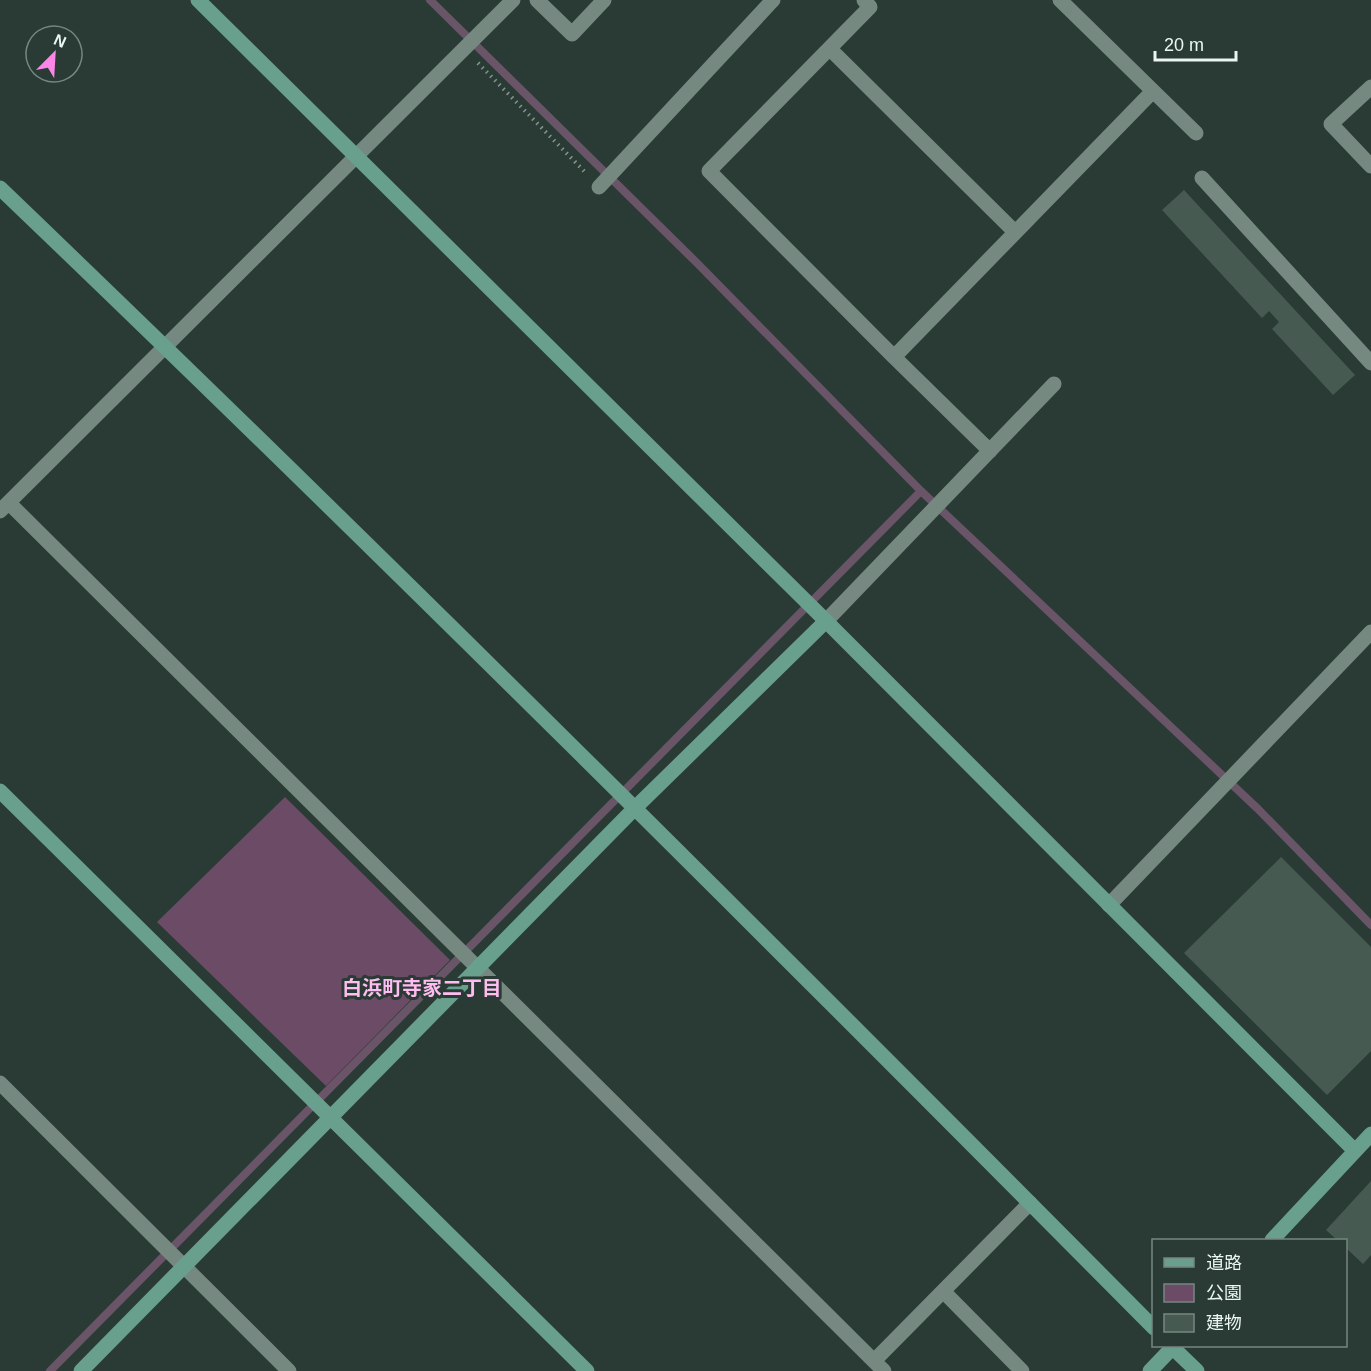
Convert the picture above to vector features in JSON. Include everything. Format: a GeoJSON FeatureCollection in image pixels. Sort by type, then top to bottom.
{"type":"FeatureCollection","features":[{"type":"Feature","properties":{"kind":"street"},"geometry":{"type":"LineString","coordinates":[[198,0],[826,621],[1355,1151]]}},
{"type":"Feature","properties":{"kind":"street"},"geometry":{"type":"LineString","coordinates":[[513,0],[4,507],[477,968],[879,1366],[944,1292],[1030,1203]]}},
{"type":"Feature","properties":{"kind":"street"},"geometry":{"type":"LineString","coordinates":[[537,0],[572,34],[604,0]]}},
{"type":"Feature","properties":{"kind":"street"},"geometry":{"type":"LineString","coordinates":[[599,187],[772,0]]}},
{"type":"Feature","properties":{"kind":"street"},"geometry":{"type":"LineString","coordinates":[[864,0],[870,7],[709,171],[990,451]]}},
{"type":"Feature","properties":{"kind":"street"},"geometry":{"type":"LineString","coordinates":[[1060,0],[1196,133]]}},
{"type":"Feature","properties":{"kind":"street"},"geometry":{"type":"LineString","coordinates":[[830,48],[1015,232]]}},
{"type":"Feature","properties":{"kind":"street"},"geometry":{"type":"LineString","coordinates":[[1371,87],[1331,124],[1371,166]]}},
{"type":"Feature","properties":{"kind":"street"},"geometry":{"type":"LineString","coordinates":[[894,357],[1153,91]]}},
{"type":"Feature","properties":{"kind":"street"},"geometry":{"type":"LineString","coordinates":[[1202,178],[1371,363]]}},
{"type":"Feature","properties":{"kind":"street"},"geometry":{"type":"LineString","coordinates":[[0,188],[165,346],[634,809],[1152,1326]]}},
{"type":"Feature","properties":{"kind":"street"},"geometry":{"type":"LineString","coordinates":[[81,1371],[634,809],[826,621],[1054,384]]}},
{"type":"Feature","properties":{"kind":"street"},"geometry":{"type":"LineString","coordinates":[[1109,905],[1371,632]]}},
{"type":"Feature","properties":{"kind":"street"},"geometry":{"type":"LineString","coordinates":[[0,791],[586,1371]]}},
{"type":"Feature","properties":{"kind":"street"},"geometry":{"type":"LineString","coordinates":[[0,1083],[289,1371]]}},
{"type":"Feature","properties":{"kind":"street"},"geometry":{"type":"LineString","coordinates":[[1273,1239],[1371,1134]]}},
{"type":"Feature","properties":{"kind":"street"},"geometry":{"type":"LineString","coordinates":[[944,1292],[1022,1371]]}},
{"type":"Feature","properties":{"kind":"street"},"geometry":{"type":"LineString","coordinates":[[1150,1371],[1171,1347]]}},
{"type":"Feature","properties":{"kind":"street"},"geometry":{"type":"LineString","coordinates":[[1173,1347],[1197,1371]]}},
{"type":"Feature","properties":{"kind":"path"},"geometry":{"type":"LineString","coordinates":[[465,49],[599,187]]}},
{"type":"Feature","properties":{"kind":"green space"},"geometry":{"type":"Polygon","coordinates":[[[285,797],[450,960],[326,1086],[157,922],[285,797]]]}},
{"type":"Feature","properties":{"kind":"building"},"geometry":{"type":"Polygon","coordinates":[[[1184,190],[1355,375],[1333,395],[1272,329],[1279,322],[1269,311],[1262,318],[1162,210],[1184,190]]]}},
{"type":"Feature","properties":{"kind":"building"},"geometry":{"type":"Polygon","coordinates":[[[1281,857],[1371,947],[1371,1051],[1327,1095],[1184,953],[1281,857]]]}},
{"type":"Feature","properties":{"kind":"building"},"geometry":{"type":"Polygon","coordinates":[[[1371,1181],[1371,1255],[1363,1264],[1347,1249],[1347,1239],[1336,1239],[1326,1230],[1371,1181]]]}},
{"type":"Feature","properties":{"kind":"waterway"},"geometry":{"type":"LineString","coordinates":[[430,0],[698,264],[921,491],[1258,809],[1371,925]]}},
{"type":"Feature","properties":{"kind":"waterway"},"geometry":{"type":"LineString","coordinates":[[50,1371],[921,491]]}},
{"type":"Feature","properties":{"kind":"district","name":"白浜町寺家二丁目"},"geometry":{"type":"Point","coordinates":[422,988]}}]}
